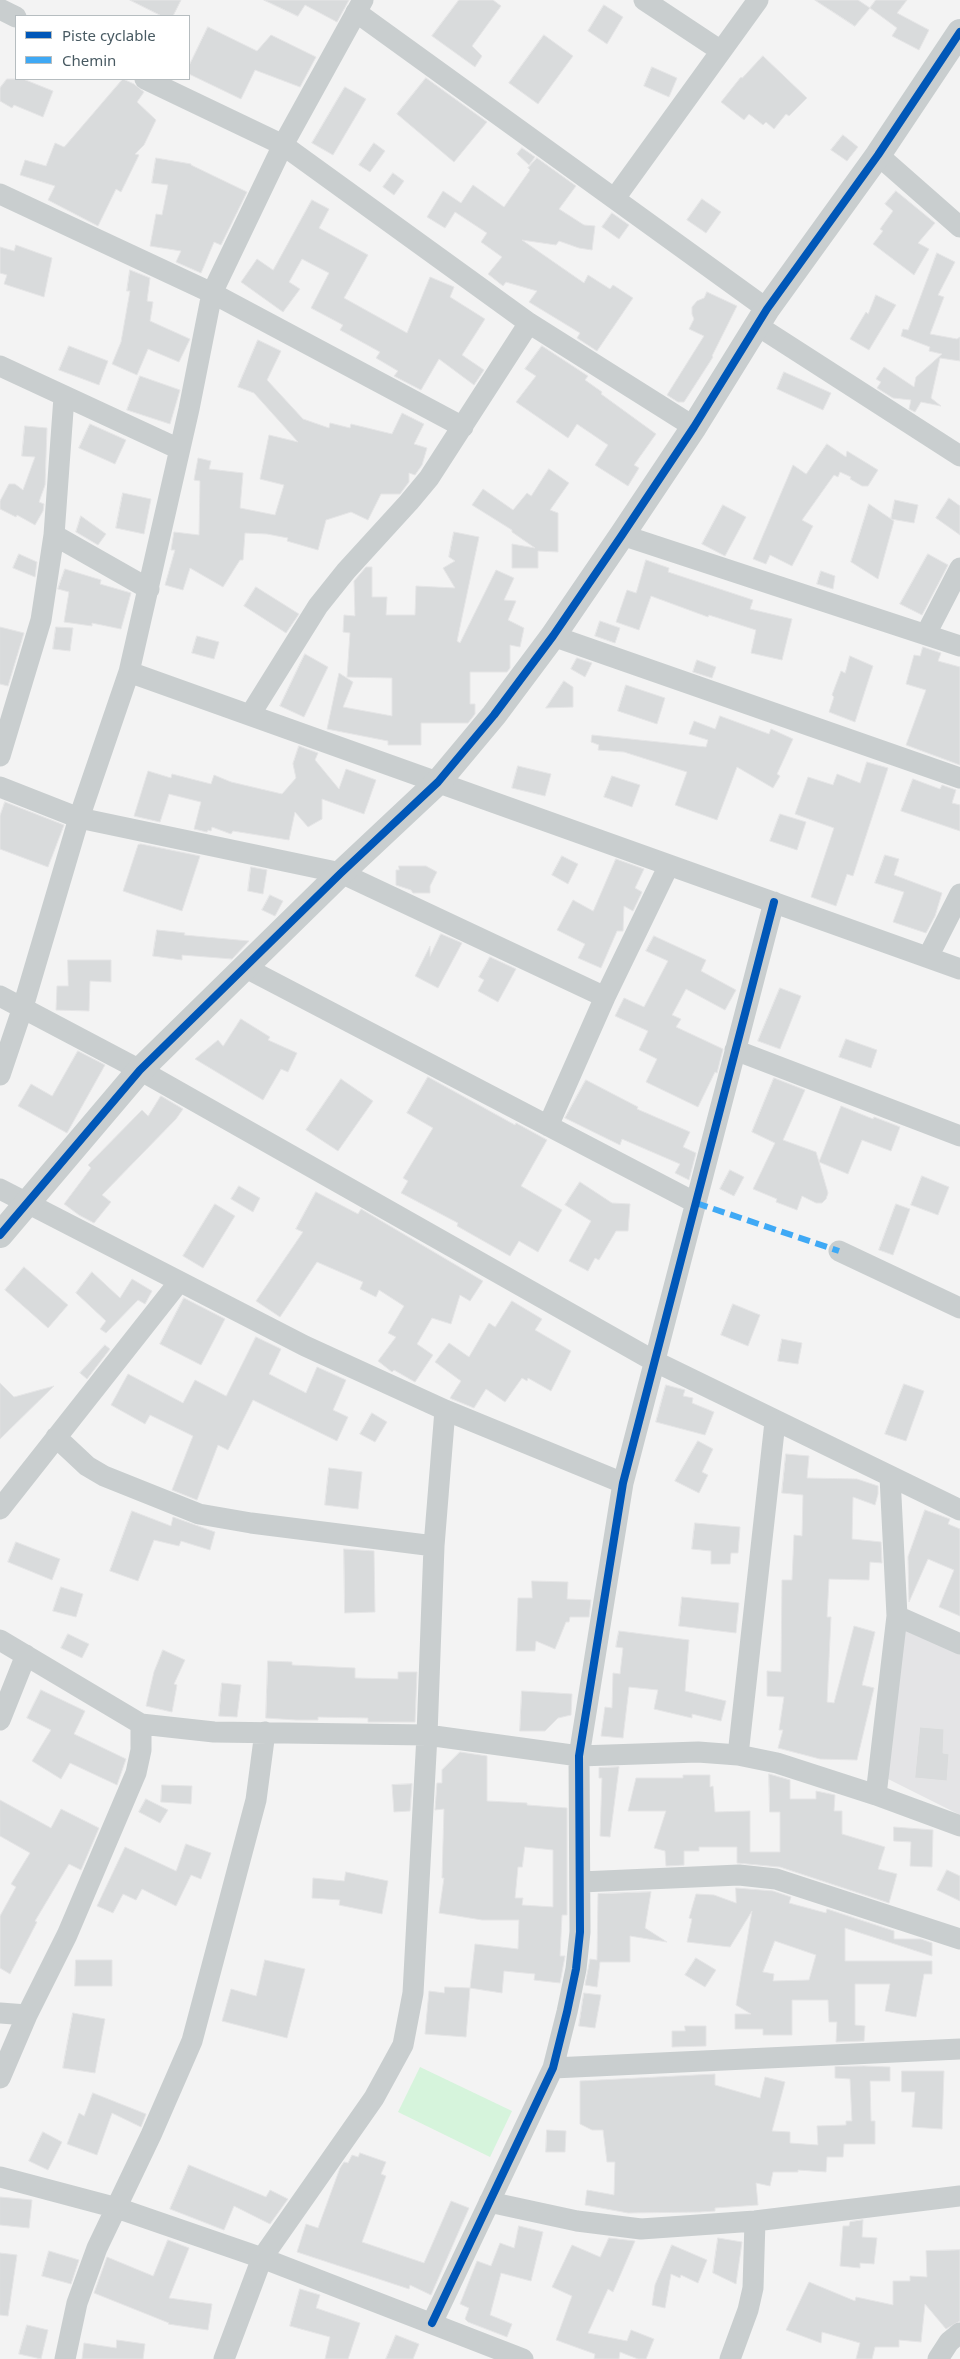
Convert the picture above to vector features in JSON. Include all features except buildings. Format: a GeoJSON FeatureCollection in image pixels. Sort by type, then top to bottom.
{"type":"FeatureCollection","features":[{"type":"Feature","properties":{"kind":"street"},"geometry":{"type":"LineString","coordinates":[[644,0],[721,51]]}},
{"type":"Feature","properties":{"kind":"street"},"geometry":{"type":"LineString","coordinates":[[615,198],[758,0]]}},
{"type":"Feature","properties":{"kind":"street"},"geometry":{"type":"LineString","coordinates":[[0,1075],[23,1006],[79,818],[129,672],[212,293],[283,145],[360,6],[615,198],[763,318],[960,456]]}},
{"type":"Feature","properties":{"kind":"street"},"geometry":{"type":"LineString","coordinates":[[0,9],[15,16]]}},
{"type":"Feature","properties":{"kind":"street"},"geometry":{"type":"LineString","coordinates":[[0,1235],[140,1070],[246,968],[341,872],[438,782],[494,715],[622,536],[763,318],[959,37]]}},
{"type":"Feature","properties":{"kind":"street"},"geometry":{"type":"LineString","coordinates":[[147,80],[283,145],[529,324],[694,427]]}},
{"type":"Feature","properties":{"kind":"street"},"geometry":{"type":"LineString","coordinates":[[878,155],[960,227]]}},
{"type":"Feature","properties":{"kind":"street"},"geometry":{"type":"LineString","coordinates":[[0,194],[212,293],[463,426]]}},
{"type":"Feature","properties":{"kind":"street"},"geometry":{"type":"LineString","coordinates":[[250,715],[318,606],[346,570],[420,488],[529,324]]}},
{"type":"Feature","properties":{"kind":"street"},"geometry":{"type":"LineString","coordinates":[[0,366],[179,449]]}},
{"type":"Feature","properties":{"kind":"street"},"geometry":{"type":"LineString","coordinates":[[0,756],[41,620],[54,535],[64,397]]}},
{"type":"Feature","properties":{"kind":"street"},"geometry":{"type":"LineString","coordinates":[[54,535],[148,589]]}},
{"type":"Feature","properties":{"kind":"street"},"geometry":{"type":"LineString","coordinates":[[622,536],[960,646]]}},
{"type":"Feature","properties":{"kind":"street"},"geometry":{"type":"LineString","coordinates":[[926,634],[960,568]]}},
{"type":"Feature","properties":{"kind":"street"},"geometry":{"type":"LineString","coordinates":[[552,636],[960,778]]}},
{"type":"Feature","properties":{"kind":"street"},"geometry":{"type":"LineString","coordinates":[[129,672],[960,969]]}},
{"type":"Feature","properties":{"kind":"street"},"geometry":{"type":"LineString","coordinates":[[0,787],[79,818],[341,872],[605,997]]}},
{"type":"Feature","properties":{"kind":"street"},"geometry":{"type":"LineString","coordinates":[[548,1126],[605,997],[669,865]]}},
{"type":"Feature","properties":{"kind":"street"},"geometry":{"type":"LineString","coordinates":[[928,957],[960,894]]}},
{"type":"Feature","properties":{"kind":"street"},"geometry":{"type":"LineString","coordinates":[[432,2324],[553,2068],[576,1969],[580,1932],[581,1882],[578,1756],[623,1483],[774,902]]}},
{"type":"Feature","properties":{"kind":"street"},"geometry":{"type":"LineString","coordinates":[[246,968],[696,1202]]}},
{"type":"Feature","properties":{"kind":"street"},"geometry":{"type":"LineString","coordinates":[[0,996],[23,1006],[140,1070],[654,1361],[775,1422],[960,1510]]}},
{"type":"Feature","properties":{"kind":"street"},"geometry":{"type":"LineString","coordinates":[[735,1050],[960,1136]]}},
{"type":"Feature","properties":{"kind":"street"},"geometry":{"type":"LineString","coordinates":[[0,1189],[305,1346],[445,1410],[623,1483]]}},
{"type":"Feature","properties":{"kind":"street"},"geometry":{"type":"LineString","coordinates":[[839,1251],[960,1308]]}},
{"type":"Feature","properties":{"kind":"street"},"geometry":{"type":"LineString","coordinates":[[0,1509],[179,1282]]}},
{"type":"Feature","properties":{"kind":"street"},"geometry":{"type":"LineString","coordinates":[[224,2359],[262,2258],[374,2098],[403,2045],[413,1993],[427,1735],[434,1546],[445,1410]]}},
{"type":"Feature","properties":{"kind":"street"},"geometry":{"type":"LineString","coordinates":[[738,1754],[775,1422]]}},
{"type":"Feature","properties":{"kind":"street"},"geometry":{"type":"LineString","coordinates":[[56,1437],[87,1466],[104,1476],[199,1514],[251,1524],[434,1546]]}},
{"type":"Feature","properties":{"kind":"street"},"geometry":{"type":"LineString","coordinates":[[876,1795],[897,1616],[890,1477]]}},
{"type":"Feature","properties":{"kind":"street"},"geometry":{"type":"LineString","coordinates":[[897,1616],[960,1644]]}},
{"type":"Feature","properties":{"kind":"street"},"geometry":{"type":"LineString","coordinates":[[0,1640],[141,1724],[214,1732],[427,1735],[578,1756],[698,1752],[738,1754],[777,1763],[876,1795],[960,1826]]}},
{"type":"Feature","properties":{"kind":"street"},"geometry":{"type":"LineString","coordinates":[[0,1720],[26,1655]]}},
{"type":"Feature","properties":{"kind":"street"},"geometry":{"type":"LineString","coordinates":[[0,2078],[27,2015],[67,1935],[136,1773],[141,1750],[141,1724]]}},
{"type":"Feature","properties":{"kind":"street"},"geometry":{"type":"LineString","coordinates":[[65,2359],[77,2303],[96,2248],[117,2208],[192,2041],[256,1800],[265,1732]]}},
{"type":"Feature","properties":{"kind":"street"},"geometry":{"type":"LineString","coordinates":[[581,1882],[739,1874],[759,1876],[776,1879],[960,1939]]}},
{"type":"Feature","properties":{"kind":"street"},"geometry":{"type":"LineString","coordinates":[[0,2013],[27,2015]]}},
{"type":"Feature","properties":{"kind":"street"},"geometry":{"type":"LineString","coordinates":[[553,2068],[960,2049]]}},
{"type":"Feature","properties":{"kind":"street"},"geometry":{"type":"LineString","coordinates":[[0,2177],[117,2208],[262,2258],[523,2359]]}},
{"type":"Feature","properties":{"kind":"street"},"geometry":{"type":"LineString","coordinates":[[489,2202],[577,2221],[641,2229],[755,2221],[960,2196]]}},
{"type":"Feature","properties":{"kind":"street"},"geometry":{"type":"LineString","coordinates":[[730,2359],[748,2310],[753,2288],[755,2221]]}},
{"type":"Feature","properties":{"kind":"street"},"geometry":{"type":"LineString","coordinates":[[938,2359],[949,2342],[960,2333]]}},
{"type":"Feature","properties":{"kind":"shaded area"},"geometry":{"type":"Polygon","coordinates":[[[903,1629],[960,1652],[960,1815],[888,1779],[903,1629]]]}},
{"type":"Feature","properties":{"kind":"green space"},"geometry":{"type":"Polygon","coordinates":[[[420,2067],[512,2111],[490,2157],[398,2112],[420,2067]]]}},
{"type":"Feature","properties":{"kind":"marked path"},"geometry":{"type":"LineString","coordinates":[[696,1203],[839,1251]]}},
{"type":"Feature","properties":{"kind":"cycle path"},"geometry":{"type":"LineString","coordinates":[[0,1235],[140,1070],[341,873],[438,782],[494,715],[553,636],[622,535],[694,427],[767,309],[878,155],[960,32]]}},
{"type":"Feature","properties":{"kind":"cycle path"},"geometry":{"type":"LineString","coordinates":[[432,2323],[553,2068],[567,2012],[576,1969],[580,1932],[579,1756],[623,1483],[774,902]]}}]}
